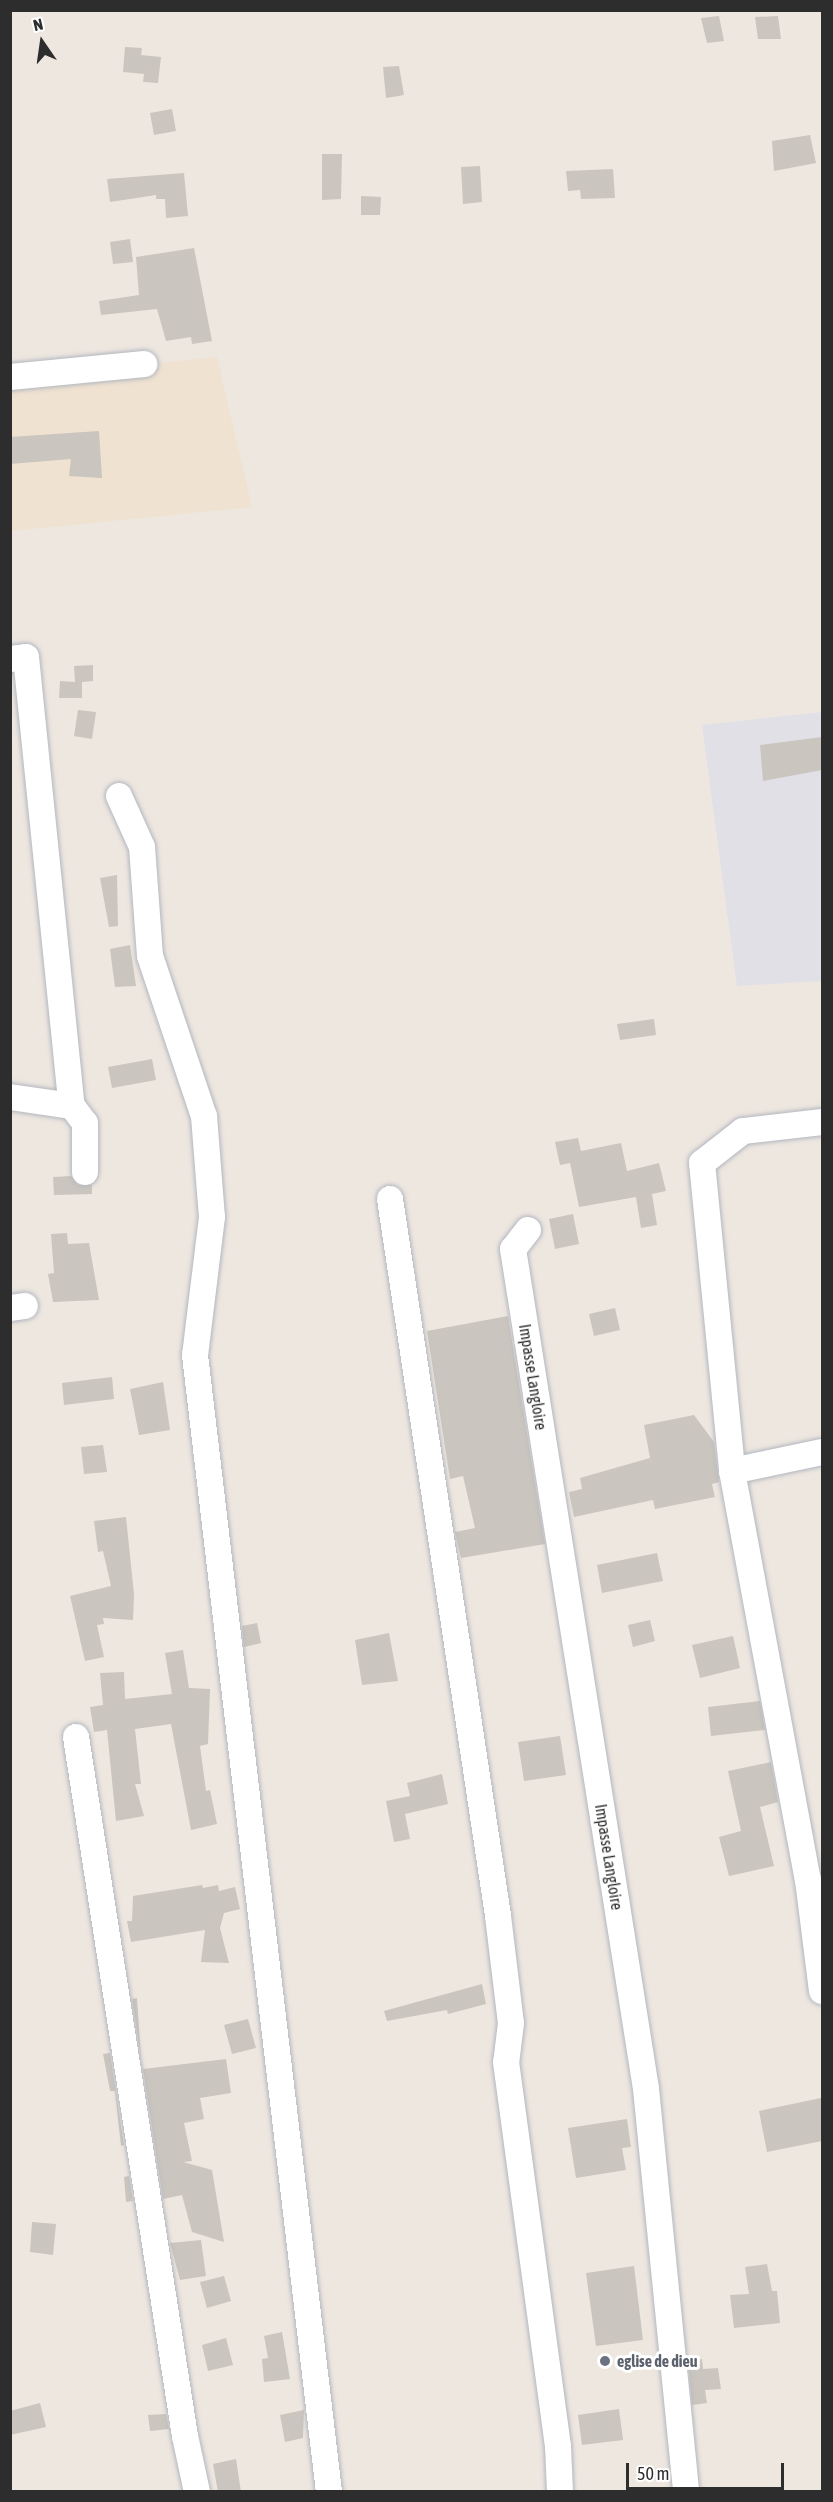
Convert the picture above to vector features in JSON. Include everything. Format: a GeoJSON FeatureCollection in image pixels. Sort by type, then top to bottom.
{"type":"FeatureCollection","features":[{"type":"Feature","properties":{"kind":"street"},"geometry":{"type":"LineString","coordinates":[[10,377],[144,364]]}},
{"type":"Feature","properties":{"kind":"street"},"geometry":{"type":"LineString","coordinates":[[10,659],[26,657],[72,1106],[85,1123],[85,1172]]}},
{"type":"Feature","properties":{"kind":"street"},"geometry":{"type":"LineString","coordinates":[[119,796],[142,847],[150,956],[204,1116],[212,1217],[195,1355],[329,2492]]}},
{"type":"Feature","properties":{"kind":"street"},"geometry":{"type":"LineString","coordinates":[[10,1096],[72,1106]]}},
{"type":"Feature","properties":{"kind":"street"},"geometry":{"type":"LineString","coordinates":[[822,1122],[743,1131],[702,1162],[732,1471],[808,1880],[822,1991]]}},
{"type":"Feature","properties":{"kind":"street"},"geometry":{"type":"LineString","coordinates":[[390,1199],[498,1916],[511,2024],[506,2062],[558,2446],[560,2492]]}},
{"type":"Feature","properties":{"kind":"street","name":"Impasse Langloire"},"geometry":{"type":"LineString","coordinates":[[528,1230],[513,1249],[646,2090],[686,2492]]}},
{"type":"Feature","properties":{"kind":"street"},"geometry":{"type":"LineString","coordinates":[[732,1471],[822,1452]]}},
{"type":"Feature","properties":{"kind":"street"},"geometry":{"type":"LineString","coordinates":[[76,1737],[181,2415],[197,2492]]}},
{"type":"Feature","properties":{"kind":"shaded area"},"geometry":{"type":"Polygon","coordinates":[[[217,357],[252,507],[11,531],[10,379],[217,357]]]}},
{"type":"Feature","properties":{"kind":"shaded area"},"geometry":{"type":"Polygon","coordinates":[[[822,712],[822,981],[737,986],[702,725],[822,712]]]}},
{"type":"Feature","properties":{"kind":"building"},"geometry":{"type":"Polygon","coordinates":[[[719,16],[724,41],[707,43],[701,18],[719,16]]]}},
{"type":"Feature","properties":{"kind":"building"},"geometry":{"type":"Polygon","coordinates":[[[778,16],[781,39],[758,39],[755,17],[778,16]]]}},
{"type":"Feature","properties":{"kind":"building"},"geometry":{"type":"Polygon","coordinates":[[[125,47],[142,48],[141,55],[161,57],[158,83],[143,82],[144,74],[123,72],[125,47]]]}},
{"type":"Feature","properties":{"kind":"building"},"geometry":{"type":"Polygon","coordinates":[[[399,66],[404,95],[386,98],[383,67],[399,66]]]}},
{"type":"Feature","properties":{"kind":"building"},"geometry":{"type":"Polygon","coordinates":[[[172,109],[176,131],[154,135],[150,113],[172,109]]]}},
{"type":"Feature","properties":{"kind":"building"},"geometry":{"type":"Polygon","coordinates":[[[810,135],[816,163],[774,171],[772,141],[810,135]]]}},
{"type":"Feature","properties":{"kind":"building"},"geometry":{"type":"Polygon","coordinates":[[[322,154],[342,154],[341,199],[322,200],[322,154]]]}},
{"type":"Feature","properties":{"kind":"building"},"geometry":{"type":"Polygon","coordinates":[[[480,166],[482,202],[463,204],[461,167],[480,166]]]}},
{"type":"Feature","properties":{"kind":"building"},"geometry":{"type":"Polygon","coordinates":[[[613,169],[615,198],[581,199],[580,190],[568,191],[566,171],[613,169]]]}},
{"type":"Feature","properties":{"kind":"building"},"geometry":{"type":"Polygon","coordinates":[[[184,173],[188,216],[166,218],[165,199],[156,199],[156,195],[110,202],[107,179],[184,173]]]}},
{"type":"Feature","properties":{"kind":"building"},"geometry":{"type":"Polygon","coordinates":[[[361,196],[381,197],[380,215],[361,215],[361,196]]]}},
{"type":"Feature","properties":{"kind":"building"},"geometry":{"type":"Polygon","coordinates":[[[130,239],[133,262],[113,264],[110,242],[130,239]]]}},
{"type":"Feature","properties":{"kind":"building"},"geometry":{"type":"Polygon","coordinates":[[[194,248],[212,341],[192,344],[191,337],[166,341],[157,309],[101,315],[99,301],[139,295],[136,257],[194,248]]]}},
{"type":"Feature","properties":{"kind":"building"},"geometry":{"type":"Polygon","coordinates":[[[99,431],[102,478],[69,476],[71,459],[10,464],[10,437],[99,431]]]}},
{"type":"Feature","properties":{"kind":"building"},"geometry":{"type":"Polygon","coordinates":[[[93,665],[93,681],[82,682],[82,698],[59,698],[60,681],[75,682],[74,666],[93,665]]]}},
{"type":"Feature","properties":{"kind":"building"},"geometry":{"type":"Polygon","coordinates":[[[78,710],[96,712],[92,739],[74,736],[78,710]]]}},
{"type":"Feature","properties":{"kind":"building"},"geometry":{"type":"Polygon","coordinates":[[[822,737],[822,770],[763,781],[760,745],[822,737]]]}},
{"type":"Feature","properties":{"kind":"building"},"geometry":{"type":"Polygon","coordinates":[[[117,875],[118,926],[109,927],[100,878],[117,875]]]}},
{"type":"Feature","properties":{"kind":"building"},"geometry":{"type":"Polygon","coordinates":[[[130,945],[136,986],[115,987],[110,949],[130,945]]]}},
{"type":"Feature","properties":{"kind":"building"},"geometry":{"type":"Polygon","coordinates":[[[654,1019],[656,1035],[620,1040],[617,1024],[654,1019]]]}},
{"type":"Feature","properties":{"kind":"building"},"geometry":{"type":"Polygon","coordinates":[[[152,1059],[156,1080],[112,1088],[108,1067],[152,1059]]]}},
{"type":"Feature","properties":{"kind":"building"},"geometry":{"type":"Polygon","coordinates":[[[578,1138],[581,1151],[621,1143],[627,1171],[659,1163],[666,1191],[652,1194],[657,1225],[641,1228],[636,1197],[579,1207],[570,1163],[560,1165],[555,1142],[578,1138]]]}},
{"type":"Feature","properties":{"kind":"building"},"geometry":{"type":"Polygon","coordinates":[[[71,1176],[78,1185],[92,1185],[92,1194],[54,1195],[53,1177],[71,1176]]]}},
{"type":"Feature","properties":{"kind":"building"},"geometry":{"type":"Polygon","coordinates":[[[573,1214],[579,1244],[555,1249],[549,1219],[573,1214]]]}},
{"type":"Feature","properties":{"kind":"building"},"geometry":{"type":"Polygon","coordinates":[[[67,1233],[68,1244],[89,1243],[99,1300],[53,1302],[48,1274],[54,1273],[51,1234],[67,1233]]]}},
{"type":"Feature","properties":{"kind":"building"},"geometry":{"type":"Polygon","coordinates":[[[615,1308],[620,1330],[594,1336],[589,1314],[615,1308]]]}},
{"type":"Feature","properties":{"kind":"building"},"geometry":{"type":"Polygon","coordinates":[[[508,1316],[545,1544],[461,1558],[455,1532],[475,1528],[463,1476],[450,1479],[427,1331],[508,1316]]]}},
{"type":"Feature","properties":{"kind":"building"},"geometry":{"type":"Polygon","coordinates":[[[112,1377],[114,1399],[64,1405],[62,1383],[112,1377]]]}},
{"type":"Feature","properties":{"kind":"building"},"geometry":{"type":"Polygon","coordinates":[[[163,1382],[170,1430],[139,1435],[130,1389],[163,1382]]]}},
{"type":"Feature","properties":{"kind":"building"},"geometry":{"type":"Polygon","coordinates":[[[694,1415],[714,1442],[719,1482],[712,1484],[715,1497],[655,1509],[653,1500],[574,1517],[569,1492],[582,1489],[580,1478],[650,1458],[644,1425],[694,1415]]]}},
{"type":"Feature","properties":{"kind":"building"},"geometry":{"type":"Polygon","coordinates":[[[103,1445],[107,1472],[84,1474],[81,1447],[103,1445]]]}},
{"type":"Feature","properties":{"kind":"building"},"geometry":{"type":"Polygon","coordinates":[[[126,1517],[134,1594],[133,1620],[103,1618],[104,1624],[97,1625],[104,1657],[85,1661],[70,1596],[111,1586],[103,1551],[98,1552],[94,1521],[126,1517]]]}},
{"type":"Feature","properties":{"kind":"building"},"geometry":{"type":"Polygon","coordinates":[[[657,1553],[663,1581],[602,1593],[597,1565],[657,1553]]]}},
{"type":"Feature","properties":{"kind":"building"},"geometry":{"type":"Polygon","coordinates":[[[650,1620],[655,1641],[633,1647],[628,1625],[650,1620]]]}},
{"type":"Feature","properties":{"kind":"building"},"geometry":{"type":"Polygon","coordinates":[[[257,1623],[261,1643],[244,1647],[242,1626],[257,1623]]]}},
{"type":"Feature","properties":{"kind":"building"},"geometry":{"type":"Polygon","coordinates":[[[389,1633],[398,1681],[362,1685],[355,1640],[389,1633]]]}},
{"type":"Feature","properties":{"kind":"building"},"geometry":{"type":"Polygon","coordinates":[[[733,1636],[740,1668],[700,1678],[692,1645],[733,1636]]]}},
{"type":"Feature","properties":{"kind":"building"},"geometry":{"type":"Polygon","coordinates":[[[183,1650],[189,1688],[210,1689],[208,1744],[200,1746],[206,1791],[210,1790],[217,1824],[191,1830],[171,1724],[135,1729],[141,1784],[135,1784],[144,1816],[116,1821],[107,1730],[94,1732],[90,1707],[103,1705],[100,1673],[124,1672],[125,1699],[172,1694],[165,1653],[183,1650]]]}},
{"type":"Feature","properties":{"kind":"building"},"geometry":{"type":"Polygon","coordinates":[[[760,1701],[765,1730],[711,1736],[708,1707],[760,1701]]]}},
{"type":"Feature","properties":{"kind":"building"},"geometry":{"type":"Polygon","coordinates":[[[560,1736],[566,1775],[524,1781],[518,1742],[560,1736]]]}},
{"type":"Feature","properties":{"kind":"building"},"geometry":{"type":"Polygon","coordinates":[[[771,1762],[778,1802],[760,1807],[774,1866],[729,1876],[719,1837],[741,1831],[728,1771],[771,1762]]]}},
{"type":"Feature","properties":{"kind":"building"},"geometry":{"type":"Polygon","coordinates":[[[442,1774],[448,1804],[405,1814],[410,1839],[394,1842],[386,1801],[410,1796],[407,1783],[442,1774]]]}},
{"type":"Feature","properties":{"kind":"building"},"geometry":{"type":"Polygon","coordinates":[[[202,1885],[203,1888],[218,1885],[219,1891],[235,1887],[240,1909],[224,1913],[220,1928],[229,1963],[201,1962],[205,1930],[131,1942],[127,1921],[132,1921],[133,1896],[202,1885]]]}},
{"type":"Feature","properties":{"kind":"building"},"geometry":{"type":"Polygon","coordinates":[[[482,1984],[486,2004],[448,2014],[447,2010],[387,2021],[384,2011],[482,1984]]]}},
{"type":"Feature","properties":{"kind":"building"},"geometry":{"type":"Polygon","coordinates":[[[137,1998],[141,2058],[132,1999],[137,1998]]]}},
{"type":"Feature","properties":{"kind":"building"},"geometry":{"type":"Polygon","coordinates":[[[248,2019],[256,2048],[232,2054],[224,2025],[248,2019]]]}},
{"type":"Feature","properties":{"kind":"building"},"geometry":{"type":"Polygon","coordinates":[[[110,2053],[124,2145],[121,2146],[115,2091],[110,2091],[103,2054],[110,2053]]]}},
{"type":"Feature","properties":{"kind":"building"},"geometry":{"type":"Polygon","coordinates":[[[226,2059],[231,2093],[200,2098],[204,2119],[184,2123],[192,2161],[183,2162],[212,2170],[224,2242],[192,2232],[182,2195],[163,2199],[143,2069],[226,2059]]]}},
{"type":"Feature","properties":{"kind":"building"},"geometry":{"type":"Polygon","coordinates":[[[821,2098],[822,2141],[767,2152],[759,2111],[821,2098]]]}},
{"type":"Feature","properties":{"kind":"building"},"geometry":{"type":"Polygon","coordinates":[[[627,2119],[631,2147],[622,2148],[626,2170],[576,2178],[568,2128],[627,2119]]]}},
{"type":"Feature","properties":{"kind":"building"},"geometry":{"type":"Polygon","coordinates":[[[129,2176],[133,2201],[126,2202],[124,2177],[129,2176]]]}},
{"type":"Feature","properties":{"kind":"building"},"geometry":{"type":"Polygon","coordinates":[[[32,2222],[56,2224],[53,2255],[30,2252],[32,2222]]]}},
{"type":"Feature","properties":{"kind":"building"},"geometry":{"type":"Polygon","coordinates":[[[201,2240],[206,2276],[180,2280],[170,2243],[201,2240]]]}},
{"type":"Feature","properties":{"kind":"building"},"geometry":{"type":"Polygon","coordinates":[[[767,2264],[772,2291],[777,2291],[780,2323],[734,2328],[730,2295],[749,2294],[745,2267],[767,2264]]]}},
{"type":"Feature","properties":{"kind":"building"},"geometry":{"type":"Polygon","coordinates":[[[634,2266],[643,2340],[596,2346],[586,2273],[634,2266]]]}},
{"type":"Feature","properties":{"kind":"building"},"geometry":{"type":"Polygon","coordinates":[[[224,2276],[231,2301],[207,2308],[200,2282],[224,2276]]]}},
{"type":"Feature","properties":{"kind":"building"},"geometry":{"type":"Polygon","coordinates":[[[282,2332],[290,2379],[264,2382],[262,2359],[268,2358],[264,2336],[282,2332]]]}},
{"type":"Feature","properties":{"kind":"building"},"geometry":{"type":"Polygon","coordinates":[[[226,2338],[233,2365],[208,2371],[202,2345],[226,2338]]]}},
{"type":"Feature","properties":{"kind":"building"},"geometry":{"type":"Polygon","coordinates":[[[702,2359],[703,2369],[718,2368],[721,2389],[705,2390],[707,2403],[692,2405],[688,2361],[702,2359]]]}},
{"type":"Feature","properties":{"kind":"building"},"geometry":{"type":"Polygon","coordinates":[[[40,2403],[46,2427],[10,2435],[10,2411],[40,2403]]]}},
{"type":"Feature","properties":{"kind":"building"},"geometry":{"type":"Polygon","coordinates":[[[619,2409],[623,2440],[582,2445],[578,2415],[619,2409]]]}},
{"type":"Feature","properties":{"kind":"building"},"geometry":{"type":"Polygon","coordinates":[[[304,2410],[303,2438],[285,2442],[280,2415],[304,2410]]]}},
{"type":"Feature","properties":{"kind":"building"},"geometry":{"type":"Polygon","coordinates":[[[166,2414],[169,2429],[150,2431],[148,2415],[166,2414]]]}},
{"type":"Feature","properties":{"kind":"building"},"geometry":{"type":"Polygon","coordinates":[[[236,2459],[241,2492],[218,2492],[213,2464],[236,2459]]]}},
{"type":"Feature","properties":{"kind":"place","name":"eglise de dieu"},"geometry":{"type":"Point","coordinates":[605,2361]}}]}
